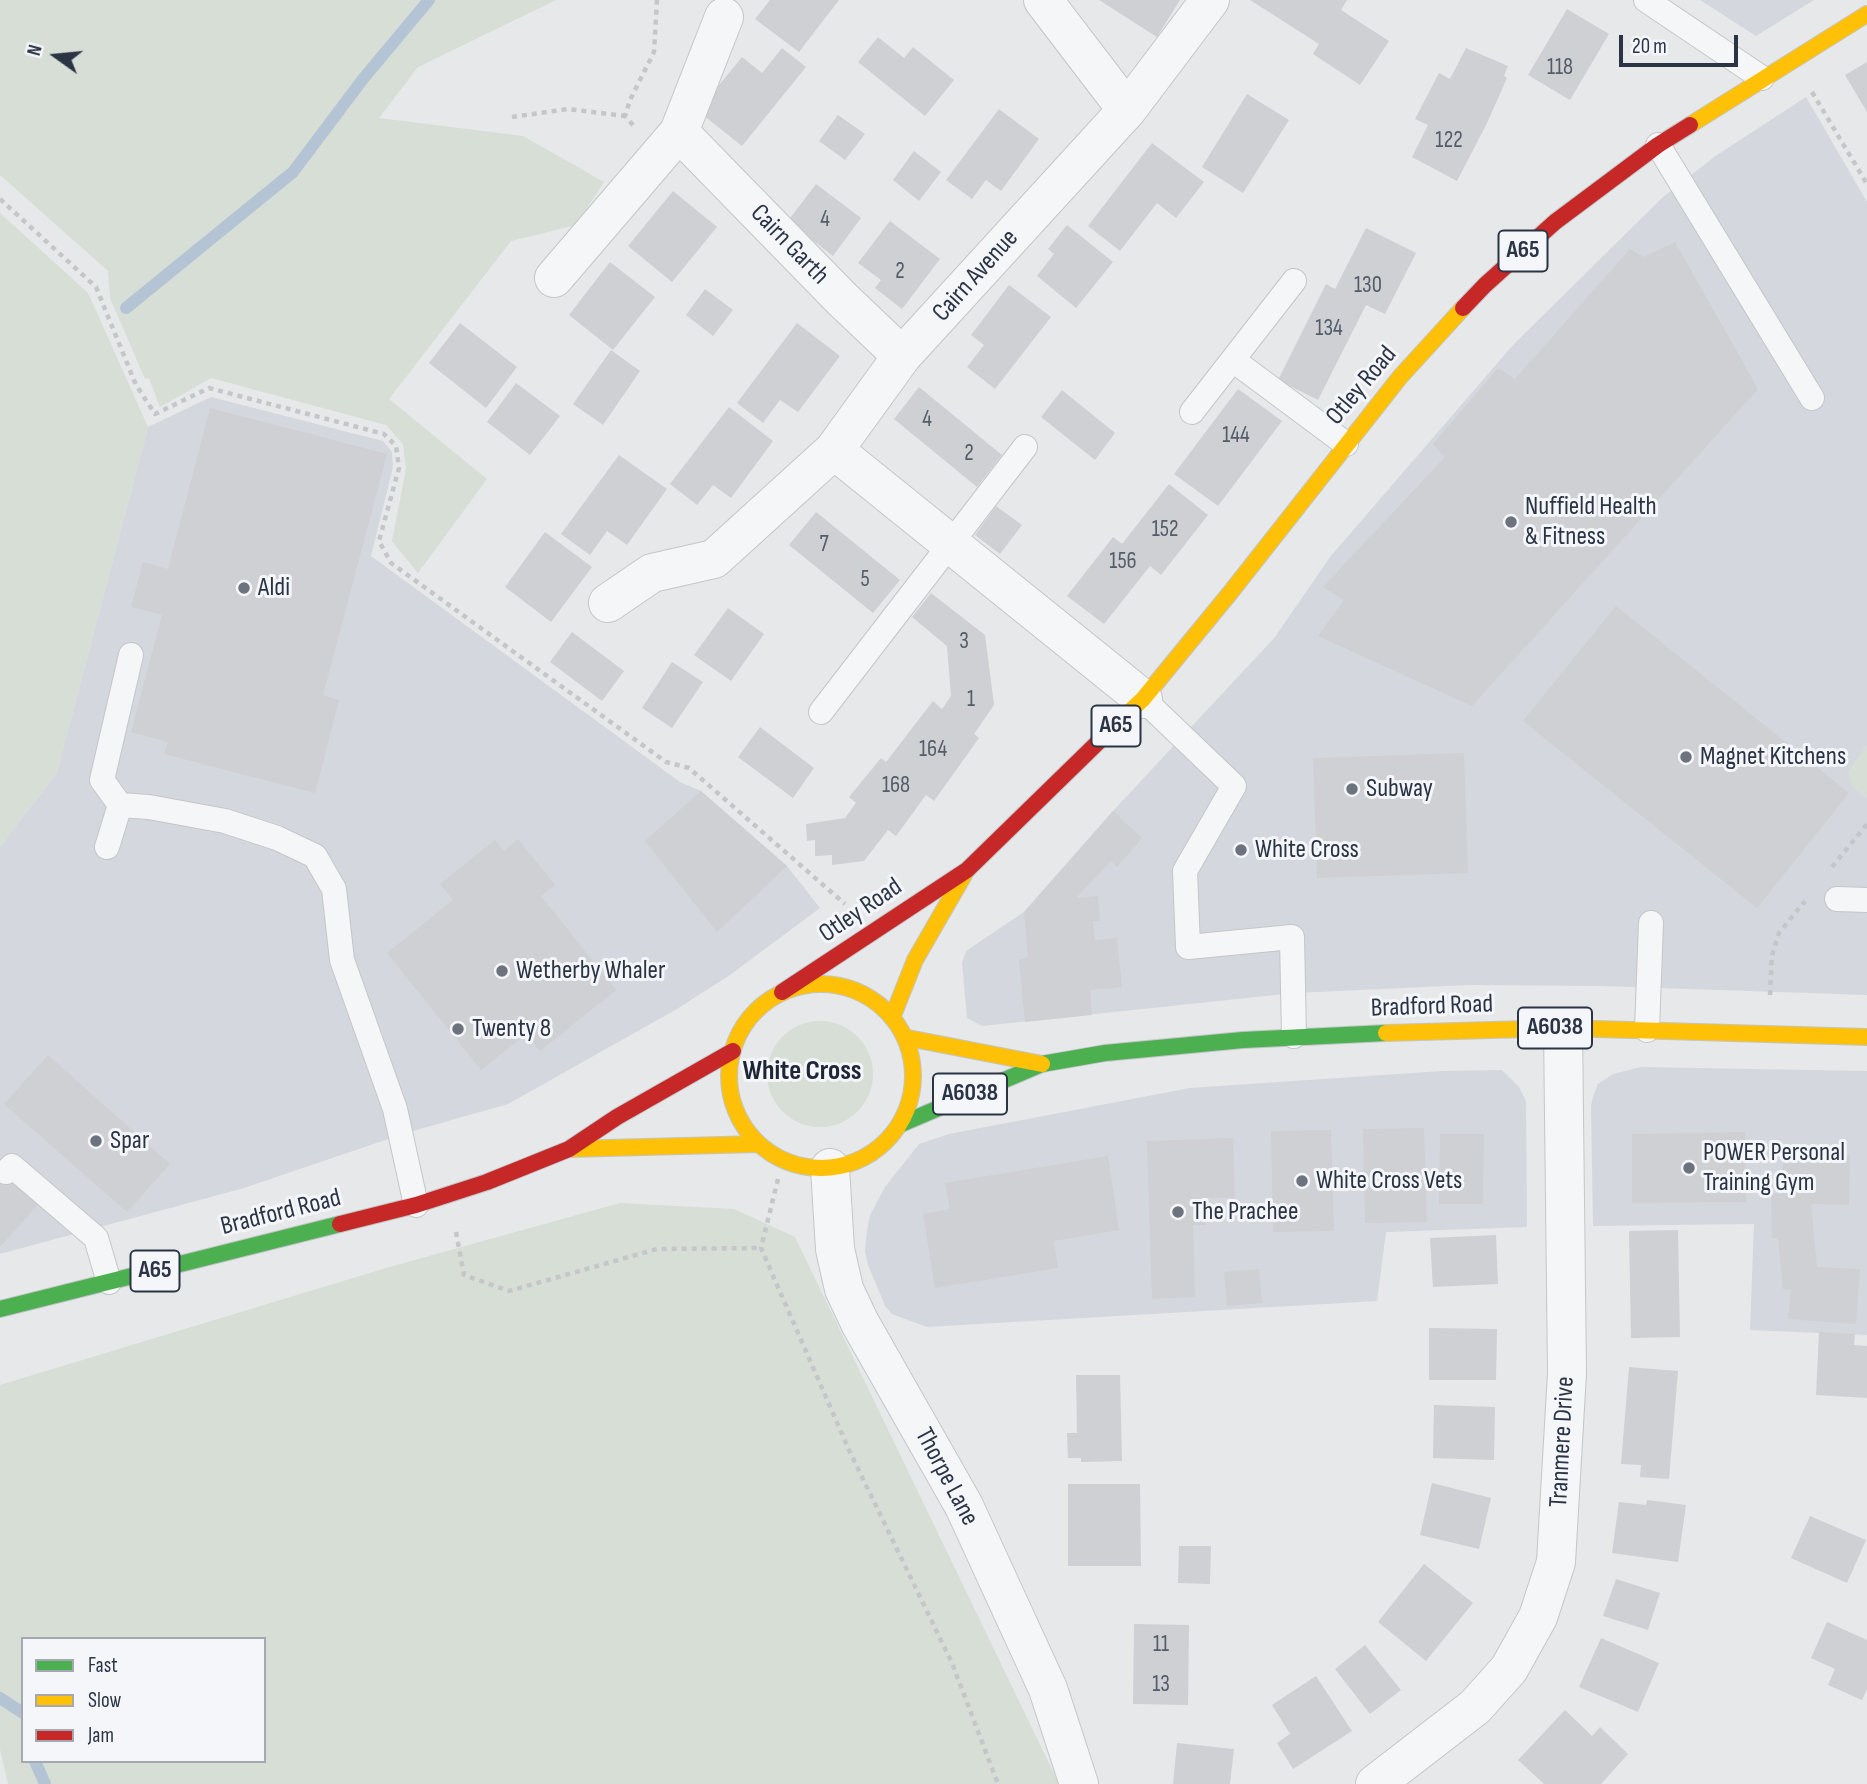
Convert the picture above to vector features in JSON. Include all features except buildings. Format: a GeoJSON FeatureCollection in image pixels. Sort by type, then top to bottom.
{"type":"FeatureCollection","features":[{"type":"Feature","properties":{"kind":"main road","name":"Otley Road"},"geometry":{"type":"LineString","coordinates":[[782,992],[967,870],[1143,699],[1400,377],[1485,285],[1555,222],[1658,145],[1867,14]]}},
{"type":"Feature","properties":{"kind":"main road","name":"Otley Road"},"geometry":{"type":"LineString","coordinates":[[892,1018],[915,960],[967,870]]}},
{"type":"Feature","properties":{"kind":"main road","name":"A65"},"geometry":{"type":"LineString","coordinates":[[811,984],[841,986],[869,998],[892,1018],[908,1038],[913,1071],[910,1100],[899,1125],[881,1146],[857,1161],[830,1168],[806,1168],[783,1161],[758,1144],[742,1124],[732,1101],[729,1076],[733,1051],[743,1027],[751,1017],[760,1007],[782,992],[811,984]]}},
{"type":"Feature","properties":{"kind":"main road","name":"Bradford Road"},"geometry":{"type":"LineString","coordinates":[[899,1125],[1042,1063],[1105,1053],[1294,1036],[1563,1028],[1867,1037]]}},
{"type":"Feature","properties":{"kind":"main road","name":"Bradford Road"},"geometry":{"type":"LineString","coordinates":[[908,1038],[1042,1063]]}},
{"type":"Feature","properties":{"kind":"main road","name":"Bradford Road"},"geometry":{"type":"LineString","coordinates":[[0,1308],[416,1205],[488,1182],[569,1149],[617,1117],[733,1051]]}},
{"type":"Feature","properties":{"kind":"main road","name":"Bradford Road"},"geometry":{"type":"LineString","coordinates":[[569,1149],[758,1144]]}},
{"type":"Feature","properties":{"kind":"street"},"geometry":{"type":"LineString","coordinates":[[1044,0],[1128,110]]}},
{"type":"Feature","properties":{"kind":"street","name":"Cairn Avenue"},"geometry":{"type":"LineString","coordinates":[[608,603],[652,573],[714,559],[834,450],[902,356],[1128,110],[1210,0]]}},
{"type":"Feature","properties":{"kind":"street"},"geometry":{"type":"LineString","coordinates":[[554,278],[669,143],[724,17]]}},
{"type":"Feature","properties":{"kind":"street","name":"Cairn Garth"},"geometry":{"type":"LineString","coordinates":[[669,143],[902,356]]}},
{"type":"Feature","properties":{"kind":"street"},"geometry":{"type":"LineString","coordinates":[[834,450],[1143,699]]}},
{"type":"Feature","properties":{"kind":"street","name":"Tranmere Drive"},"geometry":{"type":"LineString","coordinates":[[1375,1784],[1475,1707],[1509,1669],[1538,1617],[1556,1562],[1567,1373],[1563,1028]]}},
{"type":"Feature","properties":{"kind":"street","name":"Thorpe Lane"},"geometry":{"type":"LineString","coordinates":[[830,1168],[835,1249],[845,1289],[860,1323],[964,1506],[1048,1689],[1079,1784]]}},
{"type":"Feature","properties":{"kind":"lane"},"geometry":{"type":"LineString","coordinates":[[1646,0],[1762,78]]}},
{"type":"Feature","properties":{"kind":"lane"},"geometry":{"type":"LineString","coordinates":[[1658,145],[1812,398]]}},
{"type":"Feature","properties":{"kind":"lane"},"geometry":{"type":"LineString","coordinates":[[1192,412],[1294,281]]}},
{"type":"Feature","properties":{"kind":"lane"},"geometry":{"type":"LineString","coordinates":[[1233,360],[1346,444]]}},
{"type":"Feature","properties":{"kind":"lane"},"geometry":{"type":"LineString","coordinates":[[821,712],[1025,447]]}},
{"type":"Feature","properties":{"kind":"lane"},"geometry":{"type":"LineString","coordinates":[[120,805],[102,780],[131,655]]}},
{"type":"Feature","properties":{"kind":"lane"},"geometry":{"type":"LineString","coordinates":[[1143,699],[1234,786],[1185,871],[1188,947],[1292,937],[1294,1036]]}},
{"type":"Feature","properties":{"kind":"lane"},"geometry":{"type":"LineString","coordinates":[[107,847],[120,805]]}},
{"type":"Feature","properties":{"kind":"lane"},"geometry":{"type":"LineString","coordinates":[[120,805],[149,807],[225,821],[277,838],[315,856],[334,889],[342,960],[395,1109],[416,1205]]}},
{"type":"Feature","properties":{"kind":"lane"},"geometry":{"type":"LineString","coordinates":[[1837,899],[1867,900]]}},
{"type":"Feature","properties":{"kind":"lane"},"geometry":{"type":"LineString","coordinates":[[1647,1030],[1651,923]]}},
{"type":"Feature","properties":{"kind":"lane"},"geometry":{"type":"LineString","coordinates":[[6,1171],[12,1166],[96,1238],[109,1282]]}},
{"type":"Feature","properties":{"kind":"path"},"geometry":{"type":"LineString","coordinates":[[625,117],[630,100],[653,52],[657,0]]}},
{"type":"Feature","properties":{"kind":"path"},"geometry":{"type":"LineString","coordinates":[[1793,59],[1867,184]]}},
{"type":"Feature","properties":{"kind":"path"},"geometry":{"type":"LineString","coordinates":[[512,117],[568,109],[625,117],[669,143]]}},
{"type":"Feature","properties":{"kind":"path"},"geometry":{"type":"LineString","coordinates":[[0,199],[96,287],[136,385],[155,414],[209,388],[384,433],[396,446],[399,468],[380,541],[391,563],[666,762],[689,768],[846,905]]}},
{"type":"Feature","properties":{"kind":"path"},"geometry":{"type":"LineString","coordinates":[[1832,867],[1867,824]]}},
{"type":"Feature","properties":{"kind":"path"},"geometry":{"type":"LineString","coordinates":[[1768,1034],[1772,955],[1779,933],[1806,900]]}},
{"type":"Feature","properties":{"kind":"path"},"geometry":{"type":"LineString","coordinates":[[783,1161],[761,1248],[849,1450],[952,1663],[998,1784]]}},
{"type":"Feature","properties":{"kind":"path"},"geometry":{"type":"LineString","coordinates":[[448,1193],[464,1275],[509,1291],[657,1249],[761,1248]]}},
{"type":"Feature","properties":{"kind":"shaded area"},"geometry":{"type":"Polygon","coordinates":[[[0,0],[556,0],[418,67],[379,118],[523,136],[604,182],[576,225],[511,241],[389,399],[487,479],[418,573],[392,541],[406,469],[403,444],[386,425],[211,378],[160,407],[110,298],[108,271],[0,175],[0,0]]]}},
{"type":"Feature","properties":{"kind":"shaded area"},"geometry":{"type":"Polygon","coordinates":[[[1700,0],[1814,0],[1756,36],[1700,0]]]}},
{"type":"Feature","properties":{"kind":"shaded area"},"geometry":{"type":"Polygon","coordinates":[[[1806,97],[1867,202],[1867,761],[1852,786],[1867,798],[1867,995],[1600,986],[1469,985],[1294,993],[982,1026],[967,1018],[962,963],[966,951],[1024,912],[1113,811],[1275,637],[1330,557],[1513,345],[1662,198],[1714,157],[1806,97]]]}},
{"type":"Feature","properties":{"kind":"shaded area"},"geometry":{"type":"Polygon","coordinates":[[[0,213],[88,293],[148,427],[57,772],[0,847],[0,213]]]}},
{"type":"Feature","properties":{"kind":"shaded area"},"geometry":{"type":"Polygon","coordinates":[[[211,397],[383,441],[392,452],[393,467],[371,556],[680,782],[701,791],[787,866],[820,908],[730,975],[677,1009],[508,1104],[406,1133],[244,1188],[0,1254],[0,847],[57,772],[148,427],[211,397]]]}},
{"type":"Feature","properties":{"kind":"shaded area"},"geometry":{"type":"Polygon","coordinates":[[[1867,744],[1867,798],[1852,787],[1848,772],[1867,744]]]}},
{"type":"Feature","properties":{"kind":"shaded area"},"geometry":{"type":"Polygon","coordinates":[[[820,1021],[840,1025],[858,1036],[869,1054],[873,1074],[869,1094],[858,1112],[840,1123],[820,1127],[800,1123],[782,1112],[771,1094],[767,1074],[771,1054],[782,1036],[800,1025],[820,1021]]]}},
{"type":"Feature","properties":{"kind":"shaded area"},"geometry":{"type":"Polygon","coordinates":[[[1641,1067],[1867,1071],[1867,1335],[1750,1330],[1754,1224],[1593,1226],[1593,1097],[1598,1084],[1613,1074],[1641,1067]]]}},
{"type":"Feature","properties":{"kind":"shaded area"},"geometry":{"type":"Polygon","coordinates":[[[1502,1070],[1519,1087],[1526,1101],[1527,1227],[1386,1232],[1377,1301],[927,1327],[892,1314],[885,1306],[868,1265],[865,1251],[870,1215],[885,1187],[919,1144],[949,1134],[1190,1088],[1442,1071],[1502,1070]]]}},
{"type":"Feature","properties":{"kind":"shaded area"},"geometry":{"type":"Polygon","coordinates":[[[620,1203],[734,1209],[795,1237],[1059,1784],[8,1784],[0,1749],[0,1385],[386,1268],[620,1203]]]}},
{"type":"Feature","properties":{"kind":"waterway"},"geometry":{"type":"LineString","coordinates":[[126,308],[293,172],[363,79],[429,0]]}},
{"type":"Feature","properties":{"kind":"waterway"},"geometry":{"type":"LineString","coordinates":[[0,1698],[21,1712]]}},
{"type":"Feature","properties":{"kind":"waterway"},"geometry":{"type":"LineString","coordinates":[[36,1763],[45,1784]]}},
{"type":"Feature","properties":{"kind":"traffic: fast"},"geometry":{"type":"LineString","coordinates":[[899,1125],[1042,1064],[1105,1053],[1243,1040],[1386,1033]]}},
{"type":"Feature","properties":{"kind":"traffic: fast"},"geometry":{"type":"LineString","coordinates":[[0,1309],[340,1224]]}},
{"type":"Feature","properties":{"kind":"traffic: slow"},"geometry":{"type":"LineString","coordinates":[[1690,125],[1867,14]]}},
{"type":"Feature","properties":{"kind":"traffic: slow"},"geometry":{"type":"LineString","coordinates":[[1126,715],[1143,699],[1230,593],[1400,377],[1463,308]]}},
{"type":"Feature","properties":{"kind":"traffic: slow"},"geometry":{"type":"LineString","coordinates":[[892,1018],[915,960],[964,875]]}},
{"type":"Feature","properties":{"kind":"traffic: slow"},"geometry":{"type":"LineString","coordinates":[[821,984],[856,991],[886,1011],[906,1041],[913,1076],[906,1111],[886,1141],[856,1161],[821,1168],[786,1161],[756,1141],[736,1111],[729,1076],[736,1041],[756,1011],[786,991],[821,984]]}},
{"type":"Feature","properties":{"kind":"traffic: slow"},"geometry":{"type":"LineString","coordinates":[[1386,1033],[1563,1028],[1867,1037]]}},
{"type":"Feature","properties":{"kind":"traffic: slow"},"geometry":{"type":"LineString","coordinates":[[908,1038],[1042,1064]]}},
{"type":"Feature","properties":{"kind":"traffic: slow"},"geometry":{"type":"LineString","coordinates":[[569,1149],[758,1144]]}},
{"type":"Feature","properties":{"kind":"traffic: jam"},"geometry":{"type":"LineString","coordinates":[[1463,308],[1555,222],[1658,145],[1690,125]]}},
{"type":"Feature","properties":{"kind":"traffic: jam"},"geometry":{"type":"LineString","coordinates":[[782,992],[967,870],[1126,715]]}},
{"type":"Feature","properties":{"kind":"traffic: jam"},"geometry":{"type":"LineString","coordinates":[[340,1224],[416,1205],[487,1182],[569,1149],[617,1117],[733,1051]]}},
{"type":"Feature","properties":{"kind":"place","name":"Nuffield Health & Fitness"},"geometry":{"type":"Point","coordinates":[1511,522]}},
{"type":"Feature","properties":{"kind":"place","name":"Aldi"},"geometry":{"type":"Point","coordinates":[244,588]}},
{"type":"Feature","properties":{"kind":"place","name":"Magnet Kitchens"},"geometry":{"type":"Point","coordinates":[1686,757]}},
{"type":"Feature","properties":{"kind":"place","name":"Subway"},"geometry":{"type":"Point","coordinates":[1352,789]}},
{"type":"Feature","properties":{"kind":"place","name":"White Cross"},"geometry":{"type":"Point","coordinates":[1241,850]}},
{"type":"Feature","properties":{"kind":"place","name":"Wetherby Whaler"},"geometry":{"type":"Point","coordinates":[502,971]}},
{"type":"Feature","properties":{"kind":"place","name":"Twenty 8"},"geometry":{"type":"Point","coordinates":[458,1029]}},
{"type":"Feature","properties":{"kind":"place","name":"Spar"},"geometry":{"type":"Point","coordinates":[96,1141]}},
{"type":"Feature","properties":{"kind":"place","name":"POWER Personal Training Gym"},"geometry":{"type":"Point","coordinates":[1689,1168]}},
{"type":"Feature","properties":{"kind":"place","name":"White Cross Vets"},"geometry":{"type":"Point","coordinates":[1302,1181]}},
{"type":"Feature","properties":{"kind":"place","name":"The Prachee"},"geometry":{"type":"Point","coordinates":[1178,1212]}},
{"type":"Feature","properties":{"kind":"district","name":"White Cross"},"geometry":{"type":"Point","coordinates":[802,1072]}}]}
